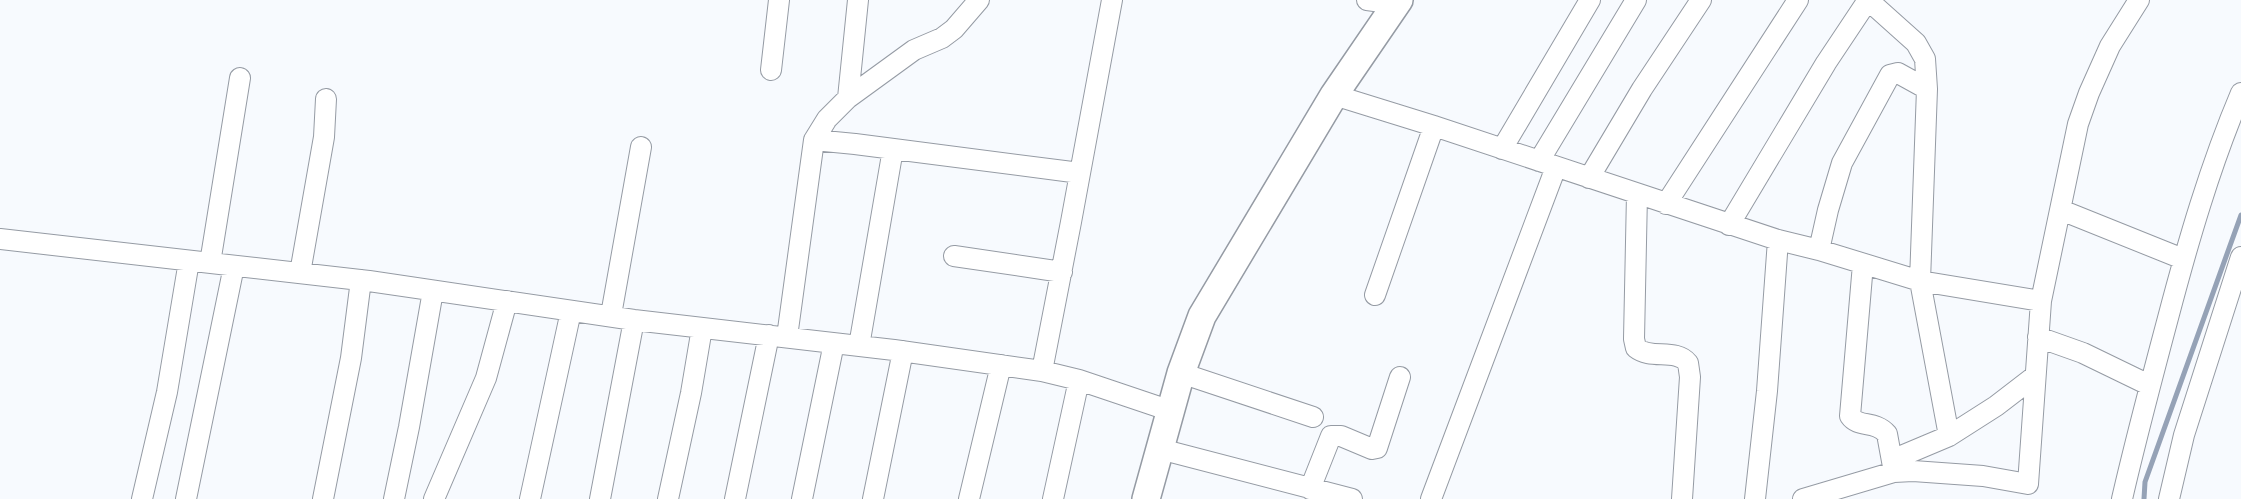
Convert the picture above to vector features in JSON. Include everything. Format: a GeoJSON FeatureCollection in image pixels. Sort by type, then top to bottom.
{"type":"FeatureCollection","features":[{"type":"Feature","properties":{"kind":"main road"},"geometry":{"type":"LineString","coordinates":[[1146,499],[1181,373],[1208,304],[1334,95],[1398,2]]}},
{"type":"Feature","properties":{"kind":"street"},"geometry":{"type":"LineString","coordinates":[[771,70],[779,0]]}},
{"type":"Feature","properties":{"kind":"street"},"geometry":{"type":"LineString","coordinates":[[848,98],[858,0]]}},
{"type":"Feature","properties":{"kind":"street"},"geometry":{"type":"LineString","coordinates":[[735,499],[778,336],[813,141],[827,118],[848,98],[914,50],[942,38],[954,29],[979,0]]}},
{"type":"Feature","properties":{"kind":"street"},"geometry":{"type":"LineString","coordinates":[[1042,371],[1112,0]]}},
{"type":"Feature","properties":{"kind":"street"},"geometry":{"type":"LineString","coordinates":[[1367,0],[1398,2]]}},
{"type":"Feature","properties":{"kind":"street"},"geometry":{"type":"LineString","coordinates":[[1502,149],[1590,0]]}},
{"type":"Feature","properties":{"kind":"street"},"geometry":{"type":"LineString","coordinates":[[1431,499],[1547,164],[1636,0]]}},
{"type":"Feature","properties":{"kind":"street"},"geometry":{"type":"LineString","coordinates":[[1589,178],[1642,89],[1701,0]]}},
{"type":"Feature","properties":{"kind":"street"},"geometry":{"type":"LineString","coordinates":[[1666,204],[1798,0]]}},
{"type":"Feature","properties":{"kind":"street"},"geometry":{"type":"LineString","coordinates":[[1729,225],[1826,63],[1868,0],[1916,43],[1924,59],[1927,89],[1920,281],[1949,436]]}},
{"type":"Feature","properties":{"kind":"street"},"geometry":{"type":"LineString","coordinates":[[1893,466],[1913,471],[1983,476],[2028,491],[2042,301],[2078,124],[2110,46],[2139,0]]}},
{"type":"Feature","properties":{"kind":"street"},"geometry":{"type":"LineString","coordinates":[[1819,250],[1842,164],[1890,75],[1898,73],[1927,89]]}},
{"type":"Feature","properties":{"kind":"street"},"geometry":{"type":"LineString","coordinates":[[210,263],[240,78]]}},
{"type":"Feature","properties":{"kind":"street"},"geometry":{"type":"LineString","coordinates":[[2122,499],[2183,258],[2226,129],[2241,93]]}},
{"type":"Feature","properties":{"kind":"street"},"geometry":{"type":"LineString","coordinates":[[1334,95],[1778,240],[1920,281],[2042,301]]}},
{"type":"Feature","properties":{"kind":"street"},"geometry":{"type":"LineString","coordinates":[[300,273],[324,137],[326,99]]}},
{"type":"Feature","properties":{"kind":"street"},"geometry":{"type":"LineString","coordinates":[[1375,295],[1434,126]]}},
{"type":"Feature","properties":{"kind":"street"},"geometry":{"type":"LineString","coordinates":[[813,141],[1080,173]]}},
{"type":"Feature","properties":{"kind":"street"},"geometry":{"type":"LineString","coordinates":[[611,315],[641,147]]}},
{"type":"Feature","properties":{"kind":"street"},"geometry":{"type":"LineString","coordinates":[[859,346],[892,149]]}},
{"type":"Feature","properties":{"kind":"street"},"geometry":{"type":"LineString","coordinates":[[1637,194],[1634,339],[1636,348],[1648,353],[1685,359],[1688,363],[1690,377],[1682,499]]}},
{"type":"Feature","properties":{"kind":"street"},"geometry":{"type":"LineString","coordinates":[[2061,210],[2183,258]]}},
{"type":"Feature","properties":{"kind":"street"},"geometry":{"type":"LineString","coordinates":[[0,239],[361,280],[634,320],[903,351],[1042,371],[1079,380],[1171,411]]}},
{"type":"Feature","properties":{"kind":"street"},"geometry":{"type":"LineString","coordinates":[[1755,499],[1767,391],[1778,240]]}},
{"type":"Feature","properties":{"kind":"street"},"geometry":{"type":"LineString","coordinates":[[954,256],[1062,272]]}},
{"type":"Feature","properties":{"kind":"street"},"geometry":{"type":"LineString","coordinates":[[2169,499],[2184,435],[2241,257]]}},
{"type":"Feature","properties":{"kind":"street"},"geometry":{"type":"LineString","coordinates":[[142,499],[167,392],[189,261]]}},
{"type":"Feature","properties":{"kind":"street"},"geometry":{"type":"LineString","coordinates":[[1863,264],[1850,416],[1853,421],[1881,427],[1887,434],[1893,466]]}},
{"type":"Feature","properties":{"kind":"street"},"geometry":{"type":"LineString","coordinates":[[186,499],[234,266]]}},
{"type":"Feature","properties":{"kind":"street"},"geometry":{"type":"LineString","coordinates":[[324,499],[351,358],[361,280]]}},
{"type":"Feature","properties":{"kind":"street"},"geometry":{"type":"LineString","coordinates":[[394,499],[433,291]]}},
{"type":"Feature","properties":{"kind":"street"},"geometry":{"type":"LineString","coordinates":[[434,499],[486,378],[507,301]]}},
{"type":"Feature","properties":{"kind":"street"},"geometry":{"type":"LineString","coordinates":[[530,499],[571,311]]}},
{"type":"Feature","properties":{"kind":"street"},"geometry":{"type":"LineString","coordinates":[[600,499],[634,320]]}},
{"type":"Feature","properties":{"kind":"street"},"geometry":{"type":"LineString","coordinates":[[668,499],[692,393],[702,328]]}},
{"type":"Feature","properties":{"kind":"street"},"geometry":{"type":"LineString","coordinates":[[2038,337],[2083,353],[2149,386]]}},
{"type":"Feature","properties":{"kind":"street"},"geometry":{"type":"LineString","coordinates":[[802,499],[834,343]]}},
{"type":"Feature","properties":{"kind":"street"},"geometry":{"type":"LineString","coordinates":[[873,499],[903,351]]}},
{"type":"Feature","properties":{"kind":"street"},"geometry":{"type":"LineString","coordinates":[[969,499],[1001,365]]}},
{"type":"Feature","properties":{"kind":"street"},"geometry":{"type":"LineString","coordinates":[[1181,373],[1313,417]]}},
{"type":"Feature","properties":{"kind":"street"},"geometry":{"type":"LineString","coordinates":[[1803,499],[1872,479],[1949,436],[1996,406],[2035,376]]}},
{"type":"Feature","properties":{"kind":"street"},"geometry":{"type":"LineString","coordinates":[[1310,489],[1331,436],[1341,436],[1372,449],[1377,448],[1400,377]]}},
{"type":"Feature","properties":{"kind":"street"},"geometry":{"type":"LineString","coordinates":[[1053,499],[1079,380]]}},
{"type":"Feature","properties":{"kind":"street"},"geometry":{"type":"LineString","coordinates":[[1160,449],[1343,498]]}},
{"type":"Feature","properties":{"kind":"street"},"geometry":{"type":"LineString","coordinates":[[1872,479],[1873,499]]}},
{"type":"Feature","properties":{"kind":"waterway"},"geometry":{"type":"LineString","coordinates":[[2144,499],[2145,482],[2241,215]]}}]}
